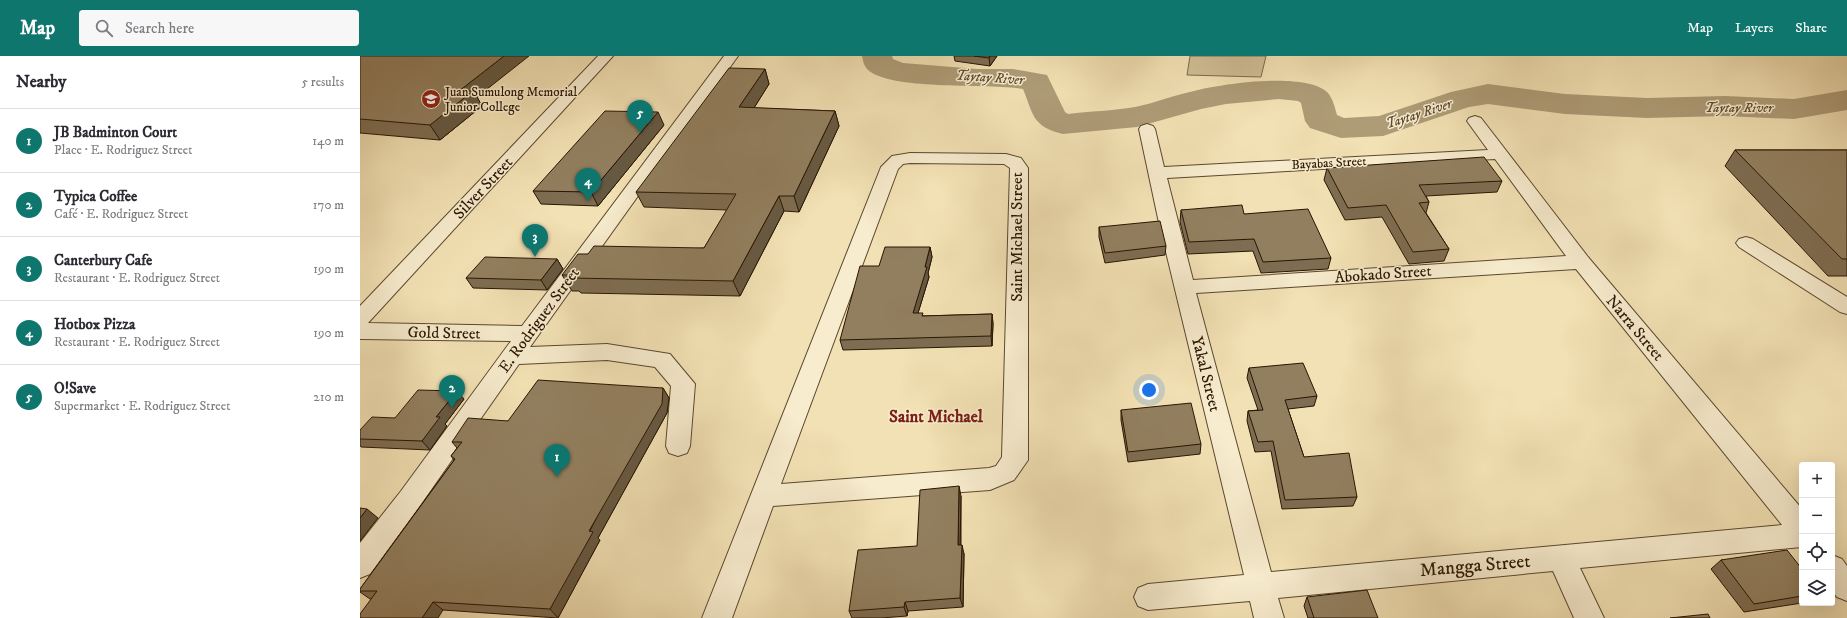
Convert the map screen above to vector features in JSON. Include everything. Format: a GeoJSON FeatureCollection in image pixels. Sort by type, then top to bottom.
{"type":"FeatureCollection","features":[{"type":"Feature","properties":{"kind":"street","name":"Silver Street"},"geometry":{"type":"LineString","coordinates":[[360,319],[606,56]]}},
{"type":"Feature","properties":{"kind":"street","name":"E. Rodriguez Street"},"geometry":{"type":"LineString","coordinates":[[360,565],[410,499],[512,356],[731,56]]}},
{"type":"Feature","properties":{"kind":"street","name":"Narra Street"},"geometry":{"type":"LineString","coordinates":[[1475,121],[1581,262],[1799,525]]}},
{"type":"Feature","properties":{"kind":"street","name":"Yakal Street"},"geometry":{"type":"LineString","coordinates":[[1147,129],[1184,287],[1269,618]]}},
{"type":"Feature","properties":{"kind":"street","name":"Bayabas Street"},"geometry":{"type":"LineString","coordinates":[[1157,173],[1501,154]]}},
{"type":"Feature","properties":{"kind":"street","name":"Saint Michael Street"},"geometry":{"type":"LineString","coordinates":[[717,618],[762,496],[844,292],[890,167],[898,160],[910,158],[1006,159],[1015,162],[1019,168],[1015,460],[1006,473],[990,479],[762,496]]}},
{"type":"Feature","properties":{"kind":"street"},"geometry":{"type":"LineString","coordinates":[[1746,243],[1847,307]]}},
{"type":"Feature","properties":{"kind":"street","name":"Abokado Street"},"geometry":{"type":"LineString","coordinates":[[1184,287],[1581,262]]}},
{"type":"Feature","properties":{"kind":"street","name":"Gold Street"},"geometry":{"type":"LineString","coordinates":[[360,332],[528,334]]}},
{"type":"Feature","properties":{"kind":"street"},"geometry":{"type":"LineString","coordinates":[[512,356],[607,352],[662,360],[683,384],[678,446]]}},
{"type":"Feature","properties":{"kind":"street","name":"Mangga Street"},"geometry":{"type":"LineString","coordinates":[[1148,597],[1799,535]]}},
{"type":"Feature","properties":{"kind":"street"},"geometry":{"type":"LineString","coordinates":[[1561,558],[1589,618]]}},
{"type":"Feature","properties":{"kind":"street"},"geometry":{"type":"LineString","coordinates":[[1834,570],[1847,588]]}},
{"type":"Feature","properties":{"kind":"shaded area"},"geometry":{"type":"Polygon","coordinates":[[[1190,56],[1266,56],[1261,77],[1187,75],[1190,56]]]}},
{"type":"Feature","properties":{"kind":"building"},"geometry":{"type":"Polygon","coordinates":[[[360,56],[504,56],[459,91],[473,91],[430,125],[360,119],[360,56]]]}},
{"type":"Feature","properties":{"kind":"building"},"geometry":{"type":"Polygon","coordinates":[[[974,56],[990,56],[989,58],[974,56]]]}},
{"type":"Feature","properties":{"kind":"building"},"geometry":{"type":"Polygon","coordinates":[[[729,68],[765,69],[739,107],[835,111],[794,196],[779,196],[733,281],[571,278],[573,275],[562,275],[578,254],[588,254],[594,246],[704,248],[736,194],[636,192],[729,68]]]}},
{"type":"Feature","properties":{"kind":"building"},"geometry":{"type":"Polygon","coordinates":[[[605,111],[658,112],[591,192],[533,191],[605,111]]]}},
{"type":"Feature","properties":{"kind":"building"},"geometry":{"type":"Polygon","coordinates":[[[1735,150],[1847,150],[1847,259],[1842,259],[1735,150]]]}},
{"type":"Feature","properties":{"kind":"building"},"geometry":{"type":"Polygon","coordinates":[[[1484,157],[1502,181],[1419,185],[1429,202],[1419,203],[1449,249],[1413,252],[1386,205],[1348,208],[1327,168],[1484,157]]]}},
{"type":"Feature","properties":{"kind":"building"},"geometry":{"type":"Polygon","coordinates":[[[1242,205],[1244,214],[1308,209],[1331,258],[1263,262],[1254,239],[1189,242],[1181,210],[1242,205]]]}},
{"type":"Feature","properties":{"kind":"building"},"geometry":{"type":"Polygon","coordinates":[[[1160,221],[1166,246],[1105,253],[1099,227],[1160,221]]]}},
{"type":"Feature","properties":{"kind":"building"},"geometry":{"type":"Polygon","coordinates":[[[885,247],[930,247],[925,267],[927,267],[913,313],[923,313],[922,316],[992,314],[991,336],[840,340],[860,266],[879,266],[885,247]]]}},
{"type":"Feature","properties":{"kind":"building"},"geometry":{"type":"Polygon","coordinates":[[[485,257],[557,259],[541,280],[466,278],[485,257]]]}},
{"type":"Feature","properties":{"kind":"building"},"geometry":{"type":"Polygon","coordinates":[[[1303,363],[1317,396],[1285,400],[1304,457],[1349,453],[1357,497],[1285,500],[1273,441],[1258,442],[1248,411],[1263,410],[1249,368],[1303,363]]]}},
{"type":"Feature","properties":{"kind":"building"},"geometry":{"type":"Polygon","coordinates":[[[538,380],[663,388],[662,404],[589,531],[593,532],[550,609],[433,602],[422,618],[360,618],[360,614],[377,591],[360,591],[360,589],[455,459],[451,456],[462,442],[452,442],[468,418],[508,421],[538,380]]]}},
{"type":"Feature","properties":{"kind":"building"},"geometry":{"type":"Polygon","coordinates":[[[418,390],[457,391],[436,417],[440,417],[422,441],[360,439],[360,430],[372,417],[395,418],[418,390]]]}},
{"type":"Feature","properties":{"kind":"building"},"geometry":{"type":"Polygon","coordinates":[[[1191,403],[1201,444],[1128,452],[1121,410],[1191,403]]]}},
{"type":"Feature","properties":{"kind":"building"},"geometry":{"type":"Polygon","coordinates":[[[959,486],[958,545],[962,545],[960,598],[905,602],[904,607],[849,611],[858,550],[917,546],[920,490],[959,486]]]}},
{"type":"Feature","properties":{"kind":"building"},"geometry":{"type":"Polygon","coordinates":[[[360,508],[367,509],[360,518],[360,508]]]}},
{"type":"Feature","properties":{"kind":"building"},"geometry":{"type":"Polygon","coordinates":[[[1787,550],[1799,565],[1799,596],[1754,604],[1721,560],[1787,550]]]}},
{"type":"Feature","properties":{"kind":"building"},"geometry":{"type":"Polygon","coordinates":[[[1367,590],[1378,618],[1314,618],[1307,597],[1367,590]]]}},
{"type":"Feature","properties":{"kind":"building"},"geometry":{"type":"Polygon","coordinates":[[[1708,614],[1710,618],[1670,618],[1708,614]]]}},
{"type":"Feature","properties":{"kind":"waterway","name":"Taytay River"},"geometry":{"type":"LineString","coordinates":[[877,56],[879,64],[898,72],[977,78],[1013,78],[1036,82],[1051,118],[1063,124],[1137,117],[1195,100],[1226,94],[1279,90],[1306,92],[1316,99],[1322,121],[1341,128],[1383,126],[1462,99],[1488,94],[1565,104],[1647,108],[1725,106],[1794,109],[1847,100]]}},
{"type":"Feature","properties":{"kind":"place","name":"Juan Sumulong Memorial Junior College"},"geometry":{"type":"Point","coordinates":[431,99]}},
{"type":"Feature","properties":{"kind":"place","name":"O!Save"},"geometry":{"type":"Point","coordinates":[640,133]}},
{"type":"Feature","properties":{"kind":"place","name":"Hotbox Pizza"},"geometry":{"type":"Point","coordinates":[588,201]}},
{"type":"Feature","properties":{"kind":"place","name":"Canterbury Cafe"},"geometry":{"type":"Point","coordinates":[535,257]}},
{"type":"Feature","properties":{"kind":"place","name":"Typica Coffee"},"geometry":{"type":"Point","coordinates":[452,408]}},
{"type":"Feature","properties":{"kind":"place","name":"JB Badminton Court"},"geometry":{"type":"Point","coordinates":[557,477]}},
{"type":"Feature","properties":{"kind":"district","name":"Saint Michael"},"geometry":{"type":"Point","coordinates":[936,417]}}]}
